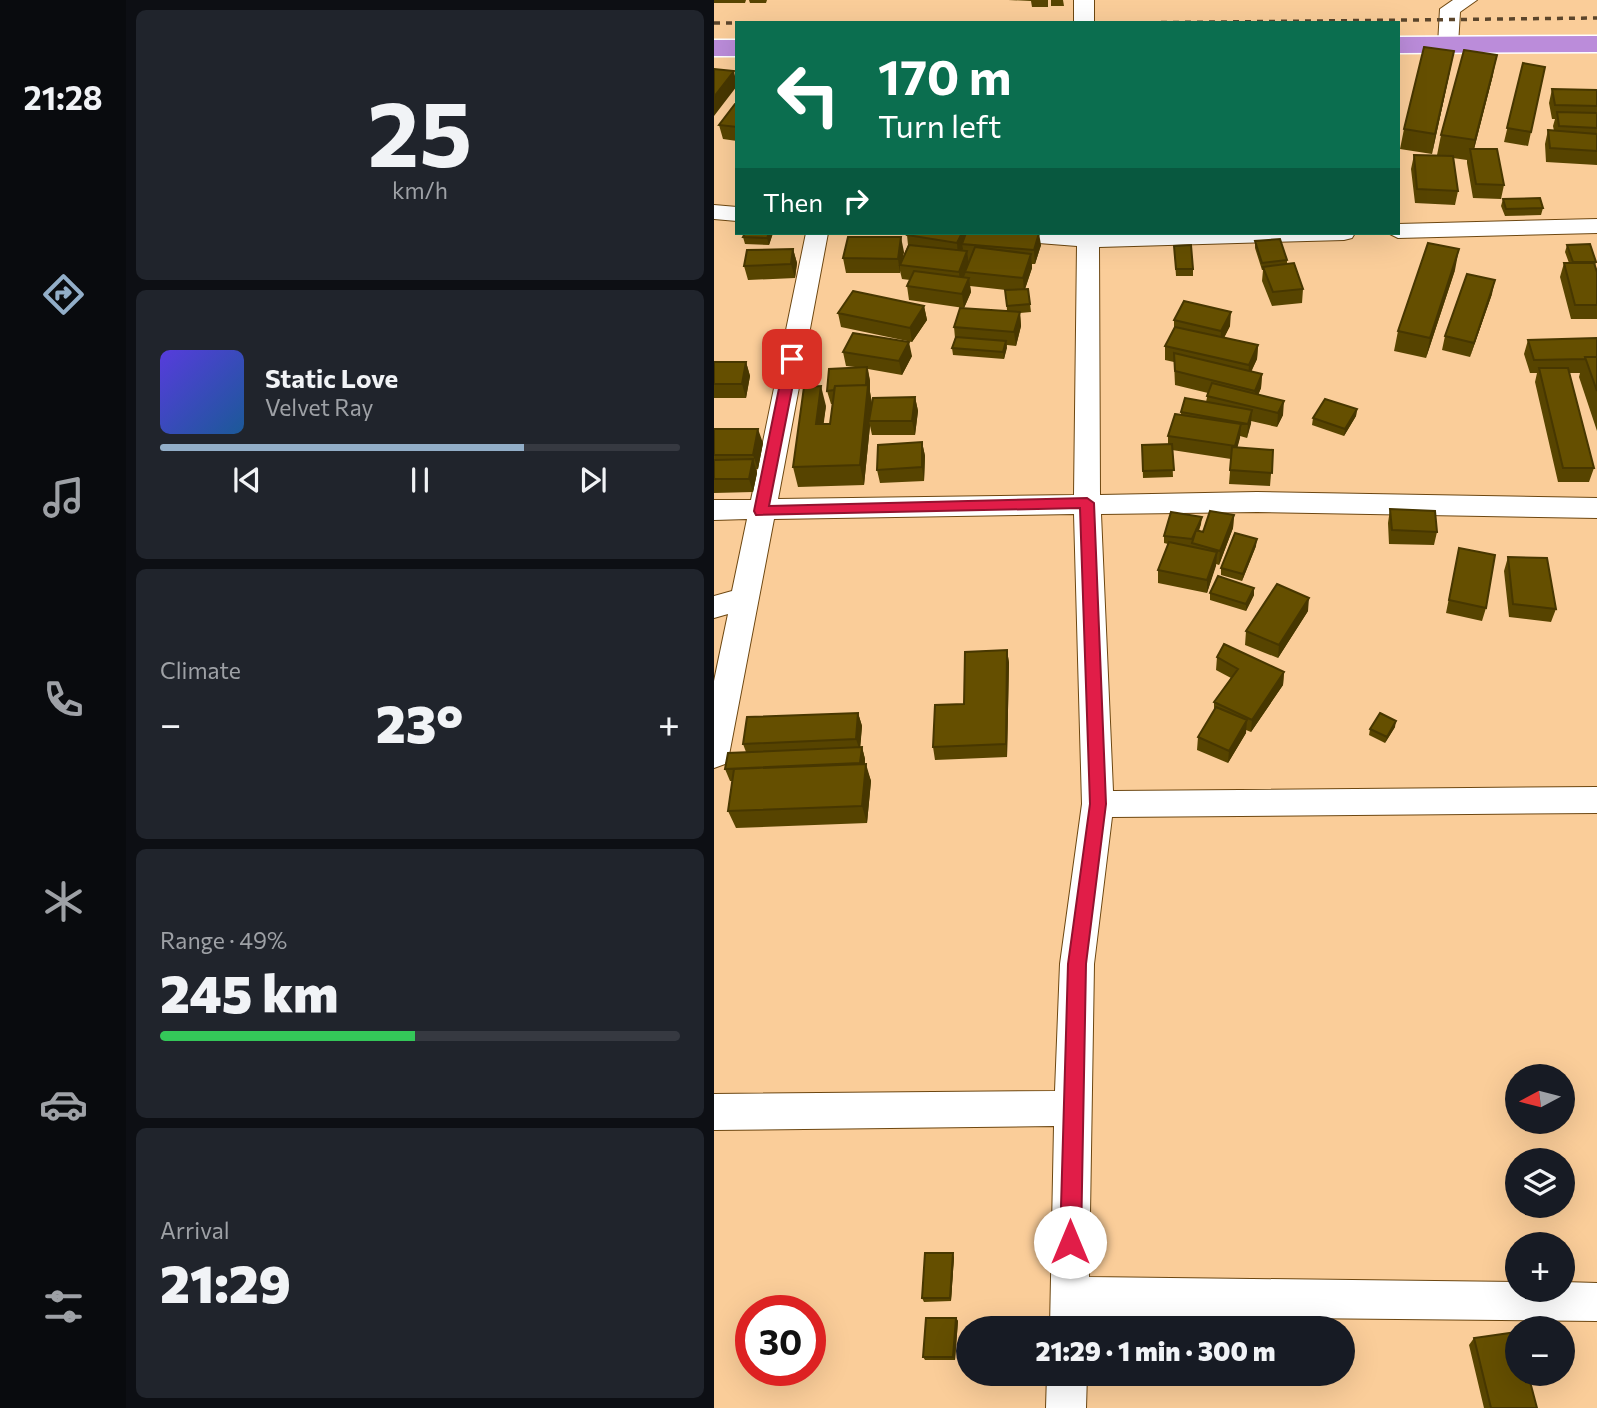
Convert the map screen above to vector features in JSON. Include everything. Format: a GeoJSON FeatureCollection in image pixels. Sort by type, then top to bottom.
{"type":"FeatureCollection","features":[{"type":"Feature","properties":{"kind":"highway"},"geometry":{"type":"LineString","coordinates":[[1400,45],[1597,44]]}},
{"type":"Feature","properties":{"kind":"highway"},"geometry":{"type":"LineString","coordinates":[[714,48],[735,48]]}},
{"type":"Feature","properties":{"kind":"street"},"geometry":{"type":"LineString","coordinates":[[1084,0],[1084,21]]}},
{"type":"Feature","properties":{"kind":"street"},"geometry":{"type":"LineString","coordinates":[[1448,44],[1450,9],[1467,0]]}},
{"type":"Feature","properties":{"kind":"street"},"geometry":{"type":"LineString","coordinates":[[714,212],[735,214]]}},
{"type":"Feature","properties":{"kind":"street"},"geometry":{"type":"LineString","coordinates":[[1400,231],[1597,226]]}},
{"type":"Feature","properties":{"kind":"street"},"geometry":{"type":"LineString","coordinates":[[714,755],[817,235]]}},
{"type":"Feature","properties":{"kind":"street"},"geometry":{"type":"LineString","coordinates":[[1059,235],[1173,235]]}},
{"type":"Feature","properties":{"kind":"street"},"geometry":{"type":"LineString","coordinates":[[1088,236],[1087,503],[1098,804],[1077,964],[1069,1312],[1597,1302]]}},
{"type":"Feature","properties":{"kind":"street"},"geometry":{"type":"LineString","coordinates":[[714,510],[1257,502],[1597,508]]}},
{"type":"Feature","properties":{"kind":"street"},"geometry":{"type":"LineString","coordinates":[[714,607],[745,598]]}},
{"type":"Feature","properties":{"kind":"street"},"geometry":{"type":"LineString","coordinates":[[1098,804],[1597,800]]}},
{"type":"Feature","properties":{"kind":"street"},"geometry":{"type":"LineString","coordinates":[[714,1112],[1072,1108]]}},
{"type":"Feature","properties":{"kind":"street"},"geometry":{"type":"LineString","coordinates":[[1066,1408],[1067,1386]]}},
{"type":"Feature","properties":{"kind":"building"},"geometry":{"type":"Polygon","coordinates":[[[1424,47],[1454,51],[1435,134],[1404,129],[1424,47]]]}},
{"type":"Feature","properties":{"kind":"building"},"geometry":{"type":"Polygon","coordinates":[[[1464,50],[1497,55],[1475,140],[1441,135],[1464,50]]]}},
{"type":"Feature","properties":{"kind":"building"},"geometry":{"type":"Polygon","coordinates":[[[1523,63],[1545,67],[1531,132],[1507,128],[1523,63]]]}},
{"type":"Feature","properties":{"kind":"building"},"geometry":{"type":"Polygon","coordinates":[[[714,69],[734,71],[714,97],[714,69]]]}},
{"type":"Feature","properties":{"kind":"building"},"geometry":{"type":"Polygon","coordinates":[[[1552,89],[1597,90],[1597,106],[1555,105],[1552,89]]]}},
{"type":"Feature","properties":{"kind":"building"},"geometry":{"type":"Polygon","coordinates":[[[735,104],[735,127],[719,125],[735,104]]]}},
{"type":"Feature","properties":{"kind":"building"},"geometry":{"type":"Polygon","coordinates":[[[1557,112],[1597,113],[1597,128],[1559,126],[1557,112]]]}},
{"type":"Feature","properties":{"kind":"building"},"geometry":{"type":"Polygon","coordinates":[[[1548,130],[1597,134],[1597,151],[1550,148],[1548,130]]]}},
{"type":"Feature","properties":{"kind":"building"},"geometry":{"type":"Polygon","coordinates":[[[1470,149],[1497,149],[1504,185],[1476,184],[1470,149]]]}},
{"type":"Feature","properties":{"kind":"building"},"geometry":{"type":"Polygon","coordinates":[[[1414,155],[1453,156],[1458,191],[1417,189],[1414,155]]]}},
{"type":"Feature","properties":{"kind":"building"},"geometry":{"type":"Polygon","coordinates":[[[1540,198],[1543,208],[1506,209],[1503,199],[1540,198]]]}},
{"type":"Feature","properties":{"kind":"building"},"geometry":{"type":"Polygon","coordinates":[[[744,235],[768,235],[767,238],[743,237],[744,235]]]}},
{"type":"Feature","properties":{"kind":"building"},"geometry":{"type":"Polygon","coordinates":[[[907,235],[961,235],[957,243],[907,235]]]}},
{"type":"Feature","properties":{"kind":"building"},"geometry":{"type":"Polygon","coordinates":[[[965,235],[1038,235],[1034,250],[962,244],[965,235]]]}},
{"type":"Feature","properties":{"kind":"building"},"geometry":{"type":"Polygon","coordinates":[[[848,237],[901,237],[898,259],[843,258],[848,237]]]}},
{"type":"Feature","properties":{"kind":"building"},"geometry":{"type":"Polygon","coordinates":[[[1280,239],[1287,260],[1262,263],[1255,241],[1280,239]]]}},
{"type":"Feature","properties":{"kind":"building"},"geometry":{"type":"Polygon","coordinates":[[[1428,243],[1459,249],[1430,338],[1398,331],[1428,243]]]}},
{"type":"Feature","properties":{"kind":"building"},"geometry":{"type":"Polygon","coordinates":[[[1590,244],[1596,262],[1573,262],[1567,245],[1590,244]]]}},
{"type":"Feature","properties":{"kind":"building"},"geometry":{"type":"Polygon","coordinates":[[[909,245],[967,251],[959,272],[900,265],[909,245]]]}},
{"type":"Feature","properties":{"kind":"building"},"geometry":{"type":"Polygon","coordinates":[[[1191,245],[1193,269],[1176,269],[1174,246],[1191,245]]]}},
{"type":"Feature","properties":{"kind":"building"},"geometry":{"type":"Polygon","coordinates":[[[975,247],[1031,254],[1023,278],[965,272],[975,247]]]}},
{"type":"Feature","properties":{"kind":"building"},"geometry":{"type":"Polygon","coordinates":[[[793,249],[791,264],[744,266],[747,250],[793,249]]]}},
{"type":"Feature","properties":{"kind":"building"},"geometry":{"type":"Polygon","coordinates":[[[1294,263],[1303,289],[1273,292],[1263,267],[1294,263]]]}},
{"type":"Feature","properties":{"kind":"building"},"geometry":{"type":"Polygon","coordinates":[[[1564,263],[1594,263],[1597,272],[1597,305],[1575,305],[1564,263]]]}},
{"type":"Feature","properties":{"kind":"building"},"geometry":{"type":"Polygon","coordinates":[[[914,271],[969,278],[962,294],[907,286],[914,271]]]}},
{"type":"Feature","properties":{"kind":"building"},"geometry":{"type":"Polygon","coordinates":[[[1467,274],[1495,280],[1474,343],[1445,336],[1467,274]]]}},
{"type":"Feature","properties":{"kind":"building"},"geometry":{"type":"Polygon","coordinates":[[[1028,289],[1030,304],[1007,306],[1005,290],[1028,289]]]}},
{"type":"Feature","properties":{"kind":"building"},"geometry":{"type":"Polygon","coordinates":[[[853,291],[924,306],[910,328],[838,313],[853,291]]]}},
{"type":"Feature","properties":{"kind":"building"},"geometry":{"type":"Polygon","coordinates":[[[1184,301],[1231,312],[1221,331],[1174,320],[1184,301]]]}},
{"type":"Feature","properties":{"kind":"building"},"geometry":{"type":"Polygon","coordinates":[[[960,308],[1020,312],[1014,332],[954,327],[960,308]]]}},
{"type":"Feature","properties":{"kind":"building"},"geometry":{"type":"Polygon","coordinates":[[[1175,327],[1258,345],[1249,365],[1165,346],[1175,327]]]}},
{"type":"Feature","properties":{"kind":"building"},"geometry":{"type":"Polygon","coordinates":[[[853,333],[909,342],[899,361],[843,352],[853,333]]]}},
{"type":"Feature","properties":{"kind":"building"},"geometry":{"type":"Polygon","coordinates":[[[956,337],[1006,341],[1003,352],[952,348],[956,337]]]}},
{"type":"Feature","properties":{"kind":"building"},"geometry":{"type":"Polygon","coordinates":[[[1597,338],[1597,357],[1585,359],[1534,360],[1528,340],[1597,338]]]}},
{"type":"Feature","properties":{"kind":"building"},"geometry":{"type":"Polygon","coordinates":[[[1174,353],[1262,374],[1255,391],[1175,371],[1174,353]]]}},
{"type":"Feature","properties":{"kind":"building"},"geometry":{"type":"Polygon","coordinates":[[[1585,357],[1597,357],[1597,391],[1585,357]]]}},
{"type":"Feature","properties":{"kind":"building"},"geometry":{"type":"Polygon","coordinates":[[[714,362],[746,362],[742,384],[714,384],[714,362]]]}},
{"type":"Feature","properties":{"kind":"building"},"geometry":{"type":"Polygon","coordinates":[[[867,367],[866,385],[835,386],[834,390],[827,391],[829,369],[867,367]]]}},
{"type":"Feature","properties":{"kind":"building"},"geometry":{"type":"Polygon","coordinates":[[[1539,368],[1568,368],[1594,468],[1563,468],[1539,368]]]}},
{"type":"Feature","properties":{"kind":"building"},"geometry":{"type":"Polygon","coordinates":[[[1212,383],[1284,401],[1278,413],[1207,396],[1212,383]]]}},
{"type":"Feature","properties":{"kind":"building"},"geometry":{"type":"Polygon","coordinates":[[[868,385],[860,465],[793,467],[804,387],[821,386],[816,424],[830,424],[835,386],[868,385]]]}},
{"type":"Feature","properties":{"kind":"building"},"geometry":{"type":"Polygon","coordinates":[[[915,397],[912,421],[869,421],[873,398],[915,397]]]}},
{"type":"Feature","properties":{"kind":"building"},"geometry":{"type":"Polygon","coordinates":[[[1185,398],[1252,410],[1248,424],[1181,412],[1185,398]]]}},
{"type":"Feature","properties":{"kind":"building"},"geometry":{"type":"Polygon","coordinates":[[[1325,399],[1357,409],[1345,429],[1313,418],[1325,399]]]}},
{"type":"Feature","properties":{"kind":"building"},"geometry":{"type":"Polygon","coordinates":[[[1175,414],[1241,424],[1235,446],[1168,436],[1175,414]]]}},
{"type":"Feature","properties":{"kind":"building"},"geometry":{"type":"Polygon","coordinates":[[[714,429],[758,429],[753,455],[714,455],[714,429]]]}},
{"type":"Feature","properties":{"kind":"building"},"geometry":{"type":"Polygon","coordinates":[[[922,442],[922,467],[877,470],[878,445],[922,442]]]}},
{"type":"Feature","properties":{"kind":"building"},"geometry":{"type":"Polygon","coordinates":[[[1172,444],[1174,470],[1143,471],[1142,445],[1172,444]]]}},
{"type":"Feature","properties":{"kind":"building"},"geometry":{"type":"Polygon","coordinates":[[[1232,447],[1273,450],[1272,473],[1230,470],[1232,447]]]}},
{"type":"Feature","properties":{"kind":"building"},"geometry":{"type":"Polygon","coordinates":[[[753,459],[749,479],[714,479],[714,460],[753,459]]]}},
{"type":"Feature","properties":{"kind":"building"},"geometry":{"type":"Polygon","coordinates":[[[1390,509],[1435,511],[1437,532],[1392,530],[1390,509]]]}},
{"type":"Feature","properties":{"kind":"building"},"geometry":{"type":"Polygon","coordinates":[[[1210,511],[1234,515],[1220,551],[1192,543],[1196,530],[1203,532],[1210,511]]]}},
{"type":"Feature","properties":{"kind":"building"},"geometry":{"type":"Polygon","coordinates":[[[1171,512],[1202,517],[1192,539],[1164,536],[1171,512]]]}},
{"type":"Feature","properties":{"kind":"building"},"geometry":{"type":"Polygon","coordinates":[[[1235,533],[1257,539],[1243,574],[1221,568],[1235,533]]]}},
{"type":"Feature","properties":{"kind":"building"},"geometry":{"type":"Polygon","coordinates":[[[1169,542],[1217,552],[1207,580],[1158,570],[1169,542]]]}},
{"type":"Feature","properties":{"kind":"building"},"geometry":{"type":"Polygon","coordinates":[[[1459,548],[1495,555],[1486,608],[1449,600],[1459,548]]]}},
{"type":"Feature","properties":{"kind":"building"},"geometry":{"type":"Polygon","coordinates":[[[1508,557],[1547,558],[1556,609],[1513,604],[1508,557]]]}},
{"type":"Feature","properties":{"kind":"building"},"geometry":{"type":"Polygon","coordinates":[[[1218,576],[1254,588],[1246,604],[1210,593],[1218,576]]]}},
{"type":"Feature","properties":{"kind":"building"},"geometry":{"type":"Polygon","coordinates":[[[1277,584],[1309,598],[1279,645],[1246,631],[1277,584]]]}},
{"type":"Feature","properties":{"kind":"building"},"geometry":{"type":"Polygon","coordinates":[[[1224,644],[1284,672],[1252,720],[1214,702],[1238,669],[1217,657],[1224,644]]]}},
{"type":"Feature","properties":{"kind":"building"},"geometry":{"type":"Polygon","coordinates":[[[1007,650],[1006,744],[933,747],[935,705],[964,704],[965,652],[1007,650]]]}},
{"type":"Feature","properties":{"kind":"building"},"geometry":{"type":"Polygon","coordinates":[[[1216,707],[1247,720],[1229,751],[1198,737],[1216,707]]]}},
{"type":"Feature","properties":{"kind":"building"},"geometry":{"type":"Polygon","coordinates":[[[858,713],[856,739],[743,744],[747,717],[858,713]]]}},
{"type":"Feature","properties":{"kind":"building"},"geometry":{"type":"Polygon","coordinates":[[[1380,713],[1396,721],[1387,737],[1370,729],[1380,713]]]}},
{"type":"Feature","properties":{"kind":"building"},"geometry":{"type":"Polygon","coordinates":[[[862,747],[860,763],[725,769],[728,753],[862,747]]]}},
{"type":"Feature","properties":{"kind":"building"},"geometry":{"type":"Polygon","coordinates":[[[866,764],[862,806],[728,811],[734,769],[866,764]]]}},
{"type":"Feature","properties":{"kind":"building"},"geometry":{"type":"Polygon","coordinates":[[[925,1253],[953,1253],[950,1298],[922,1298],[925,1253]]]}},
{"type":"Feature","properties":{"kind":"building"},"geometry":{"type":"Polygon","coordinates":[[[926,1318],[956,1318],[953,1357],[923,1357],[926,1318]]]}},
{"type":"Feature","properties":{"kind":"building"},"geometry":{"type":"Polygon","coordinates":[[[1505,1334],[1505,1386],[1531,1386],[1537,1408],[1491,1408],[1474,1338],[1505,1334]]]}},
{"type":"Feature","properties":{"kind":"railway"},"geometry":{"type":"LineString","coordinates":[[1314,21],[1597,18]]}},
{"type":"Feature","properties":{"kind":"railway"},"geometry":{"type":"LineString","coordinates":[[714,23],[735,23]]}},
{"type":"Feature","properties":{"kind":"route"},"geometry":{"type":"LineString","coordinates":[[792,359],[761,511],[1087,503],[1098,804],[1077,964],[1070,1242]]}}]}
